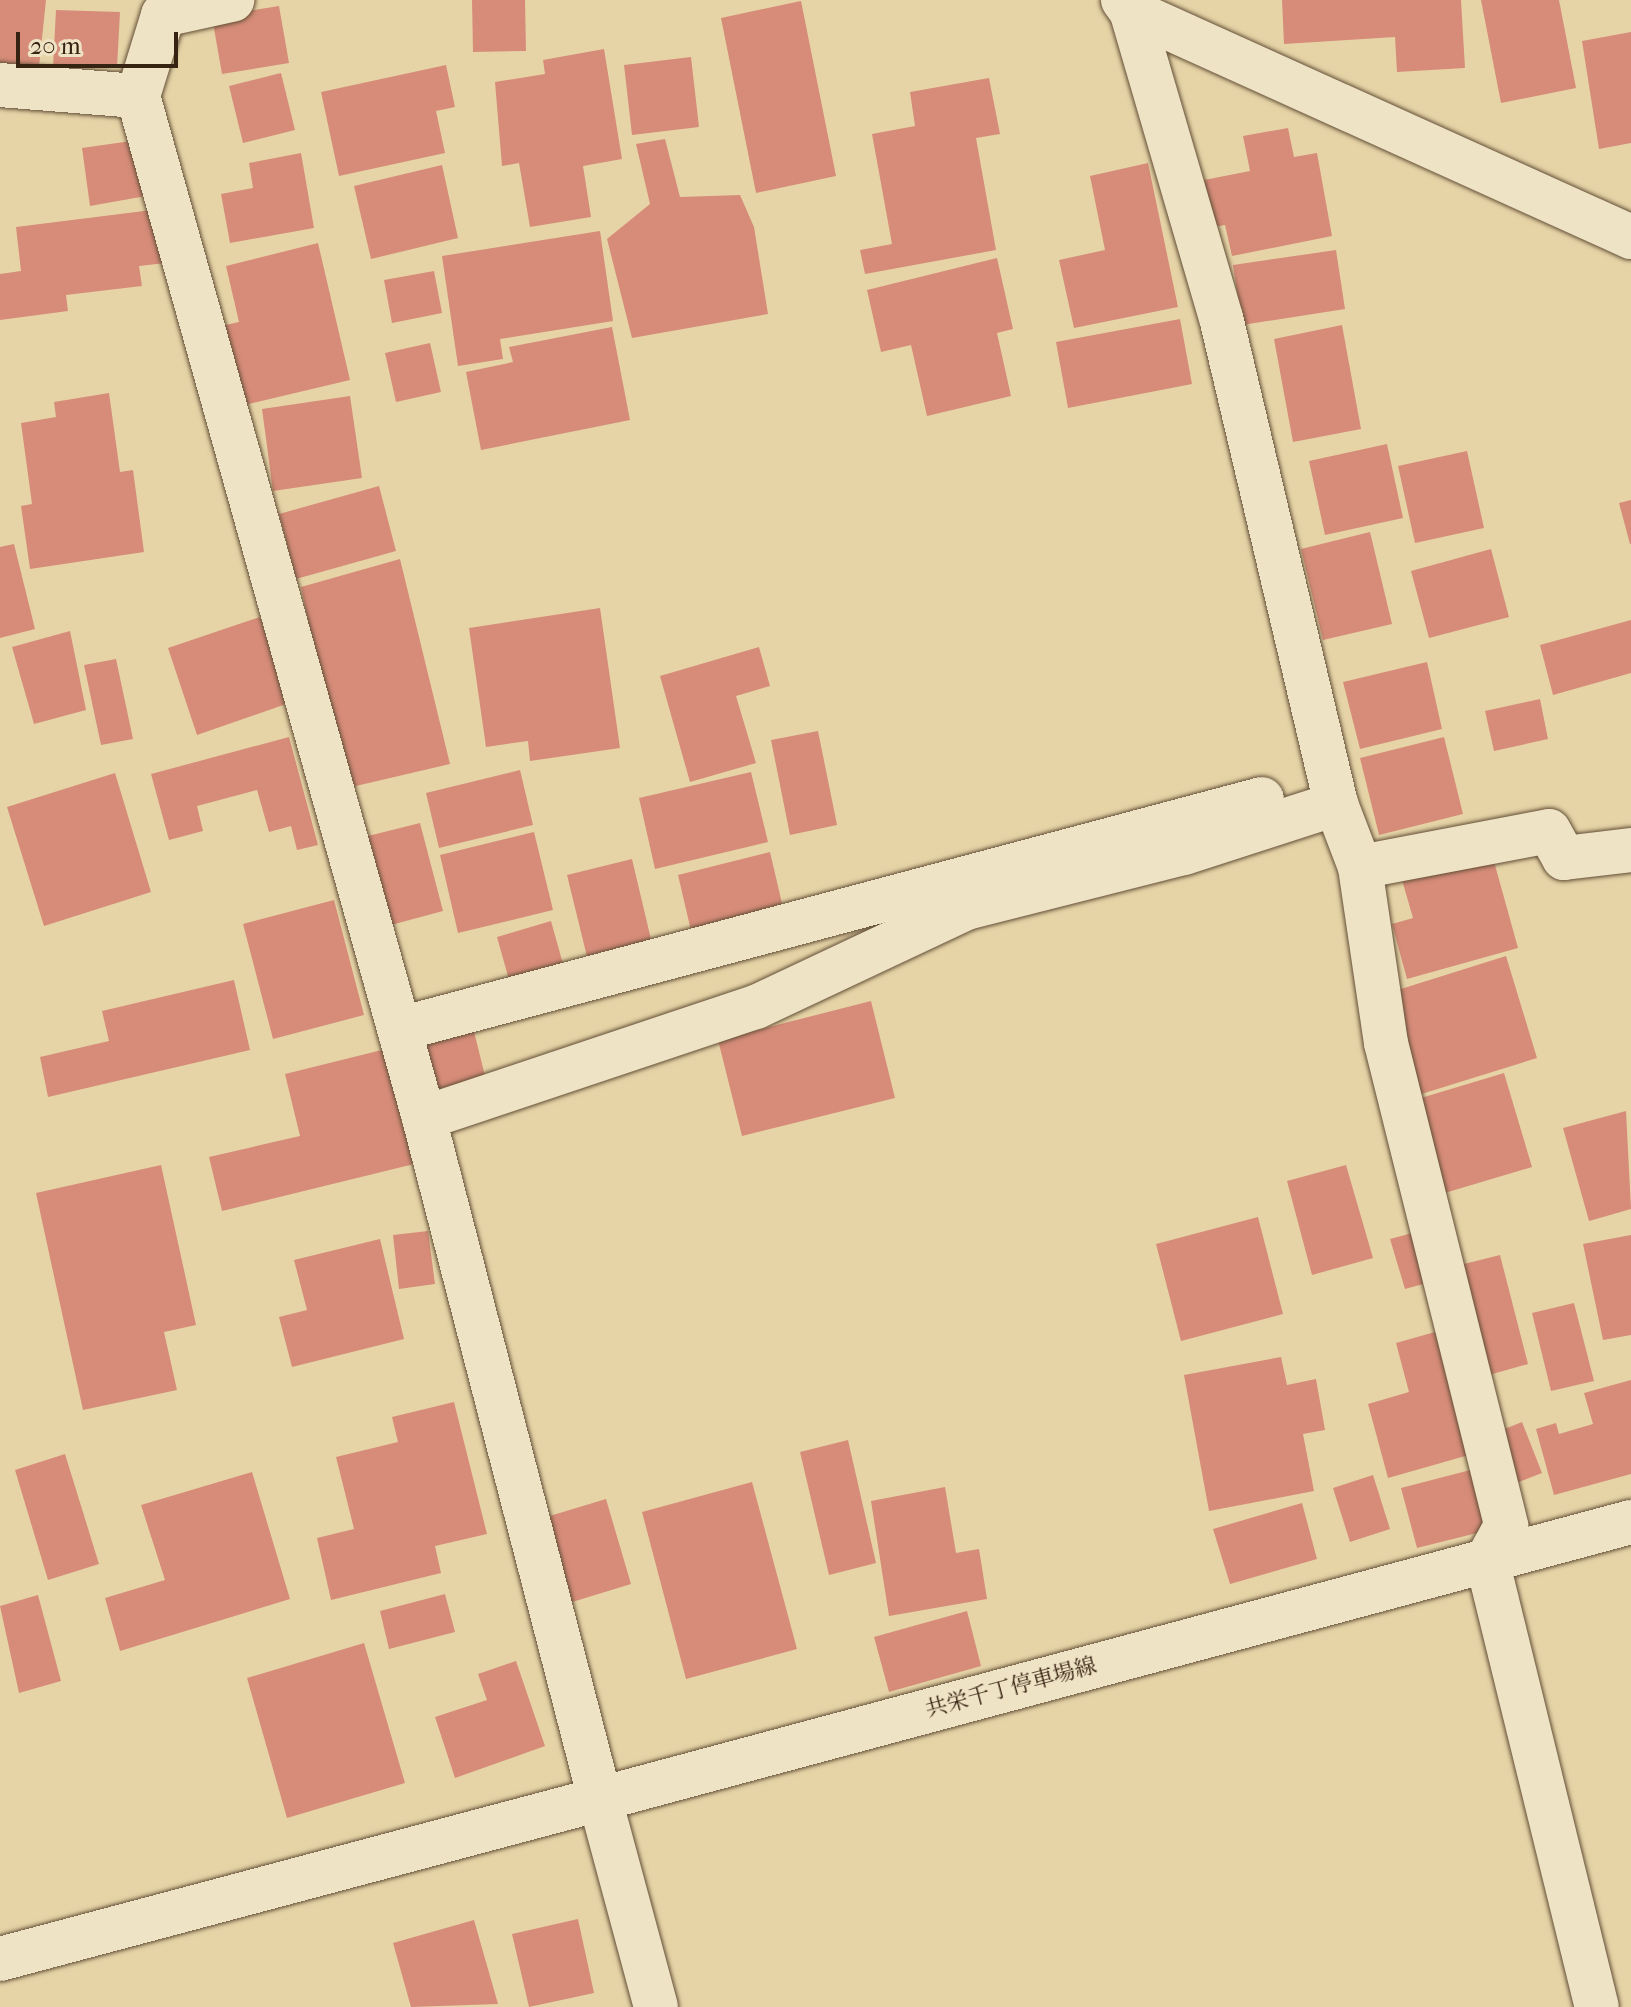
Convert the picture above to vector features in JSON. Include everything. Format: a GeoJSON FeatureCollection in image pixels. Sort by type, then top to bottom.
{"type":"FeatureCollection","features":[{"type":"Feature","properties":{"kind":"street"},"geometry":{"type":"LineString","coordinates":[[232,0],[163,15],[138,96],[400,1029],[656,2007]]}},
{"type":"Feature","properties":{"kind":"street"},"geometry":{"type":"LineString","coordinates":[[1127,6],[1631,237]]}},
{"type":"Feature","properties":{"kind":"street"},"geometry":{"type":"LineString","coordinates":[[1127,6],[1221,318],[1333,792],[1360,867],[1386,1043],[1506,1526],[1487,1560],[1597,2007]]}},
{"type":"Feature","properties":{"kind":"street"},"geometry":{"type":"LineString","coordinates":[[0,85],[138,96]]}},
{"type":"Feature","properties":{"kind":"street"},"geometry":{"type":"LineString","coordinates":[[400,1029],[1333,792]]}},
{"type":"Feature","properties":{"kind":"street"},"geometry":{"type":"LineString","coordinates":[[424,1118],[756,1007],[966,908],[1184,853],[1333,792]]}},
{"type":"Feature","properties":{"kind":"street"},"geometry":{"type":"LineString","coordinates":[[1360,867],[1549,831],[1564,858],[1631,850]]}},
{"type":"Feature","properties":{"kind":"street","name":"共栄千丁停車場線"},"geometry":{"type":"LineString","coordinates":[[0,1959],[1631,1522]]}},
{"type":"Feature","properties":{"kind":"building"},"geometry":{"type":"Polygon","coordinates":[[[0,0],[46,0],[39,67],[0,63],[0,0]]]}},
{"type":"Feature","properties":{"kind":"building"},"geometry":{"type":"Polygon","coordinates":[[[472,0],[525,0],[526,51],[473,52],[472,0]]]}},
{"type":"Feature","properties":{"kind":"building"},"geometry":{"type":"Polygon","coordinates":[[[1282,0],[1461,0],[1465,68],[1397,72],[1395,37],[1284,44],[1282,0]]]}},
{"type":"Feature","properties":{"kind":"building"},"geometry":{"type":"Polygon","coordinates":[[[1481,0],[1559,0],[1576,88],[1501,103],[1481,0]]]}},
{"type":"Feature","properties":{"kind":"building"},"geometry":{"type":"Polygon","coordinates":[[[801,1],[836,176],[756,193],[721,18],[801,1]]]}},
{"type":"Feature","properties":{"kind":"building"},"geometry":{"type":"Polygon","coordinates":[[[279,6],[289,63],[222,74],[212,17],[279,6]]]}},
{"type":"Feature","properties":{"kind":"building"},"geometry":{"type":"Polygon","coordinates":[[[56,10],[120,12],[117,68],[53,67],[56,10]]]}},
{"type":"Feature","properties":{"kind":"building"},"geometry":{"type":"Polygon","coordinates":[[[1631,32],[1631,143],[1599,149],[1582,41],[1631,32]]]}},
{"type":"Feature","properties":{"kind":"building"},"geometry":{"type":"Polygon","coordinates":[[[604,49],[622,159],[583,166],[591,217],[530,227],[519,163],[502,166],[495,82],[545,74],[543,60],[604,49]]]}},
{"type":"Feature","properties":{"kind":"building"},"geometry":{"type":"Polygon","coordinates":[[[691,57],[699,127],[632,135],[624,65],[691,57]]]}},
{"type":"Feature","properties":{"kind":"building"},"geometry":{"type":"Polygon","coordinates":[[[446,65],[455,107],[436,111],[445,153],[339,176],[321,92],[446,65]]]}},
{"type":"Feature","properties":{"kind":"building"},"geometry":{"type":"Polygon","coordinates":[[[281,73],[295,130],[243,143],[229,86],[281,73]]]}},
{"type":"Feature","properties":{"kind":"building"},"geometry":{"type":"Polygon","coordinates":[[[989,78],[1000,134],[976,138],[996,250],[865,274],[860,250],[892,244],[872,134],[915,126],[910,92],[989,78]]]}},
{"type":"Feature","properties":{"kind":"building"},"geometry":{"type":"Polygon","coordinates":[[[1288,128],[1294,157],[1317,153],[1332,236],[1232,256],[1225,225],[1213,227],[1204,180],[1250,171],[1243,136],[1288,128]]]}},
{"type":"Feature","properties":{"kind":"building"},"geometry":{"type":"Polygon","coordinates":[[[665,139],[680,197],[740,195],[754,227],[768,314],[632,338],[607,239],[650,204],[636,144],[665,139]]]}},
{"type":"Feature","properties":{"kind":"building"},"geometry":{"type":"Polygon","coordinates":[[[138,140],[146,196],[90,206],[82,148],[138,140]]]}},
{"type":"Feature","properties":{"kind":"building"},"geometry":{"type":"Polygon","coordinates":[[[301,153],[314,228],[230,243],[221,194],[253,188],[249,163],[301,153]]]}},
{"type":"Feature","properties":{"kind":"building"},"geometry":{"type":"Polygon","coordinates":[[[1148,163],[1178,307],[1074,328],[1059,260],[1105,250],[1090,176],[1148,163]]]}},
{"type":"Feature","properties":{"kind":"building"},"geometry":{"type":"Polygon","coordinates":[[[442,165],[458,238],[371,259],[354,186],[442,165]]]}},
{"type":"Feature","properties":{"kind":"building"},"geometry":{"type":"Polygon","coordinates":[[[160,209],[166,263],[139,266],[142,286],[66,295],[68,311],[0,320],[0,274],[21,271],[16,227],[160,209]]]}},
{"type":"Feature","properties":{"kind":"building"},"geometry":{"type":"Polygon","coordinates":[[[600,231],[613,321],[500,339],[503,359],[458,366],[442,256],[600,231]]]}},
{"type":"Feature","properties":{"kind":"building"},"geometry":{"type":"Polygon","coordinates":[[[318,243],[350,380],[236,407],[217,327],[239,322],[226,266],[318,243]]]}},
{"type":"Feature","properties":{"kind":"building"},"geometry":{"type":"Polygon","coordinates":[[[1336,250],[1345,309],[1242,325],[1233,265],[1336,250]]]}},
{"type":"Feature","properties":{"kind":"building"},"geometry":{"type":"Polygon","coordinates":[[[997,258],[1013,329],[997,333],[1011,396],[927,416],[911,345],[881,352],[867,290],[997,258]]]}},
{"type":"Feature","properties":{"kind":"building"},"geometry":{"type":"Polygon","coordinates":[[[434,271],[442,313],[392,323],[384,280],[434,271]]]}},
{"type":"Feature","properties":{"kind":"building"},"geometry":{"type":"Polygon","coordinates":[[[1180,319],[1192,384],[1068,408],[1056,342],[1180,319]]]}},
{"type":"Feature","properties":{"kind":"building"},"geometry":{"type":"Polygon","coordinates":[[[1342,325],[1361,429],[1293,442],[1274,339],[1342,325]]]}},
{"type":"Feature","properties":{"kind":"building"},"geometry":{"type":"Polygon","coordinates":[[[612,327],[630,420],[481,450],[466,372],[513,362],[509,347],[612,327]]]}},
{"type":"Feature","properties":{"kind":"building"},"geometry":{"type":"Polygon","coordinates":[[[430,343],[441,392],[396,402],[385,353],[430,343]]]}},
{"type":"Feature","properties":{"kind":"building"},"geometry":{"type":"Polygon","coordinates":[[[109,393],[120,472],[133,470],[144,552],[30,569],[21,506],[32,504],[21,423],[56,417],[54,402],[109,393]]]}},
{"type":"Feature","properties":{"kind":"building"},"geometry":{"type":"Polygon","coordinates":[[[350,396],[362,478],[273,491],[262,409],[350,396]]]}},
{"type":"Feature","properties":{"kind":"building"},"geometry":{"type":"Polygon","coordinates":[[[1387,444],[1403,518],[1325,535],[1309,461],[1387,444]]]}},
{"type":"Feature","properties":{"kind":"building"},"geometry":{"type":"Polygon","coordinates":[[[1467,451],[1484,528],[1415,543],[1398,466],[1467,451]]]}},
{"type":"Feature","properties":{"kind":"building"},"geometry":{"type":"Polygon","coordinates":[[[379,486],[396,551],[296,579],[279,514],[379,486]]]}},
{"type":"Feature","properties":{"kind":"building"},"geometry":{"type":"Polygon","coordinates":[[[1631,500],[1631,544],[1630,544],[1619,503],[1631,500]]]}},
{"type":"Feature","properties":{"kind":"building"},"geometry":{"type":"Polygon","coordinates":[[[1370,532],[1392,624],[1323,640],[1301,549],[1370,532]]]}},
{"type":"Feature","properties":{"kind":"building"},"geometry":{"type":"Polygon","coordinates":[[[14,544],[35,629],[0,638],[0,547],[14,544]]]}},
{"type":"Feature","properties":{"kind":"building"},"geometry":{"type":"Polygon","coordinates":[[[1491,549],[1509,617],[1429,638],[1411,571],[1491,549]]]}},
{"type":"Feature","properties":{"kind":"building"},"geometry":{"type":"Polygon","coordinates":[[[400,559],[450,764],[343,789],[301,587],[400,559]]]}},
{"type":"Feature","properties":{"kind":"building"},"geometry":{"type":"Polygon","coordinates":[[[600,608],[620,748],[530,761],[528,741],[486,747],[469,628],[600,608]]]}},
{"type":"Feature","properties":{"kind":"building"},"geometry":{"type":"Polygon","coordinates":[[[260,617],[289,703],[197,735],[168,648],[260,617]]]}},
{"type":"Feature","properties":{"kind":"building"},"geometry":{"type":"Polygon","coordinates":[[[1631,620],[1631,673],[1553,695],[1540,645],[1631,620]]]}},
{"type":"Feature","properties":{"kind":"building"},"geometry":{"type":"Polygon","coordinates":[[[70,631],[86,710],[34,724],[12,647],[70,631]]]}},
{"type":"Feature","properties":{"kind":"building"},"geometry":{"type":"Polygon","coordinates":[[[759,647],[770,686],[736,696],[756,763],[690,782],[660,676],[759,647]]]}},
{"type":"Feature","properties":{"kind":"building"},"geometry":{"type":"Polygon","coordinates":[[[116,659],[133,739],[101,745],[84,665],[116,659]]]}},
{"type":"Feature","properties":{"kind":"building"},"geometry":{"type":"Polygon","coordinates":[[[1427,662],[1442,729],[1360,749],[1343,682],[1427,662]]]}},
{"type":"Feature","properties":{"kind":"building"},"geometry":{"type":"Polygon","coordinates":[[[1540,699],[1548,739],[1494,751],[1485,711],[1540,699]]]}},
{"type":"Feature","properties":{"kind":"building"},"geometry":{"type":"Polygon","coordinates":[[[818,731],[837,825],[790,835],[771,740],[818,731]]]}},
{"type":"Feature","properties":{"kind":"building"},"geometry":{"type":"Polygon","coordinates":[[[289,737],[318,845],[297,850],[291,826],[269,832],[257,790],[197,806],[203,831],[169,840],[151,774],[289,737]]]}},
{"type":"Feature","properties":{"kind":"building"},"geometry":{"type":"Polygon","coordinates":[[[1444,737],[1463,814],[1379,835],[1360,758],[1444,737]]]}},
{"type":"Feature","properties":{"kind":"building"},"geometry":{"type":"Polygon","coordinates":[[[520,770],[533,825],[439,848],[426,793],[520,770]]]}},
{"type":"Feature","properties":{"kind":"building"},"geometry":{"type":"Polygon","coordinates":[[[751,772],[768,842],[655,869],[639,798],[751,772]]]}},
{"type":"Feature","properties":{"kind":"building"},"geometry":{"type":"Polygon","coordinates":[[[115,773],[151,892],[44,926],[7,807],[115,773]]]}},
{"type":"Feature","properties":{"kind":"building"},"geometry":{"type":"Polygon","coordinates":[[[420,823],[443,911],[391,925],[368,836],[420,823]]]}},
{"type":"Feature","properties":{"kind":"building"},"geometry":{"type":"Polygon","coordinates":[[[534,832],[553,910],[458,933],[440,855],[534,832]]]}},
{"type":"Feature","properties":{"kind":"building"},"geometry":{"type":"Polygon","coordinates":[[[1490,847],[1518,948],[1407,979],[1392,924],[1413,918],[1400,873],[1490,847]]]}},
{"type":"Feature","properties":{"kind":"building"},"geometry":{"type":"Polygon","coordinates":[[[770,852],[784,912],[692,935],[678,875],[770,852]]]}},
{"type":"Feature","properties":{"kind":"building"},"geometry":{"type":"Polygon","coordinates":[[[632,859],[654,952],[590,969],[567,875],[632,859]]]}},
{"type":"Feature","properties":{"kind":"building"},"geometry":{"type":"Polygon","coordinates":[[[334,900],[364,1015],[273,1039],[243,924],[334,900]]]}},
{"type":"Feature","properties":{"kind":"building"},"geometry":{"type":"Polygon","coordinates":[[[551,921],[565,971],[511,987],[497,937],[551,921]]]}},
{"type":"Feature","properties":{"kind":"building"},"geometry":{"type":"Polygon","coordinates":[[[1506,956],[1537,1058],[1415,1096],[1385,994],[1506,956]]]}},
{"type":"Feature","properties":{"kind":"building"},"geometry":{"type":"Polygon","coordinates":[[[234,980],[250,1050],[48,1097],[40,1057],[109,1041],[102,1011],[234,980]]]}},
{"type":"Feature","properties":{"kind":"building"},"geometry":{"type":"Polygon","coordinates":[[[871,1001],[895,1098],[742,1136],[718,1040],[871,1001]]]}},
{"type":"Feature","properties":{"kind":"building"},"geometry":{"type":"Polygon","coordinates":[[[469,1011],[485,1076],[428,1092],[412,1026],[469,1011]]]}},
{"type":"Feature","properties":{"kind":"building"},"geometry":{"type":"Polygon","coordinates":[[[386,1049],[414,1164],[222,1211],[209,1157],[300,1136],[285,1074],[386,1049]]]}},
{"type":"Feature","properties":{"kind":"building"},"geometry":{"type":"Polygon","coordinates":[[[1504,1073],[1532,1167],[1438,1195],[1411,1101],[1504,1073]]]}},
{"type":"Feature","properties":{"kind":"building"},"geometry":{"type":"Polygon","coordinates":[[[1626,1111],[1631,1209],[1589,1221],[1563,1128],[1626,1111]]]}},
{"type":"Feature","properties":{"kind":"building"},"geometry":{"type":"Polygon","coordinates":[[[161,1165],[196,1325],[164,1332],[177,1390],[83,1410],[36,1193],[161,1165]]]}},
{"type":"Feature","properties":{"kind":"building"},"geometry":{"type":"Polygon","coordinates":[[[1346,1165],[1373,1258],[1312,1275],[1287,1181],[1346,1165]]]}},
{"type":"Feature","properties":{"kind":"building"},"geometry":{"type":"Polygon","coordinates":[[[1258,1217],[1283,1314],[1181,1341],[1156,1244],[1258,1217]]]}},
{"type":"Feature","properties":{"kind":"building"},"geometry":{"type":"Polygon","coordinates":[[[428,1231],[435,1284],[399,1289],[393,1235],[428,1231]]]}},
{"type":"Feature","properties":{"kind":"building"},"geometry":{"type":"Polygon","coordinates":[[[1420,1231],[1434,1281],[1405,1289],[1390,1239],[1420,1231]]]}},
{"type":"Feature","properties":{"kind":"building"},"geometry":{"type":"Polygon","coordinates":[[[1631,1235],[1631,1335],[1603,1340],[1583,1244],[1631,1235]]]}},
{"type":"Feature","properties":{"kind":"building"},"geometry":{"type":"Polygon","coordinates":[[[380,1239],[404,1339],[292,1367],[279,1317],[307,1310],[294,1260],[380,1239]]]}},
{"type":"Feature","properties":{"kind":"building"},"geometry":{"type":"Polygon","coordinates":[[[1500,1255],[1528,1364],[1489,1375],[1460,1265],[1500,1255]]]}},
{"type":"Feature","properties":{"kind":"building"},"geometry":{"type":"Polygon","coordinates":[[[1574,1303],[1594,1381],[1551,1391],[1532,1313],[1574,1303]]]}},
{"type":"Feature","properties":{"kind":"building"},"geometry":{"type":"Polygon","coordinates":[[[1442,1330],[1476,1453],[1388,1478],[1368,1404],[1409,1392],[1396,1343],[1442,1330]]]}},
{"type":"Feature","properties":{"kind":"building"},"geometry":{"type":"Polygon","coordinates":[[[1281,1357],[1287,1385],[1316,1379],[1325,1430],[1303,1434],[1314,1491],[1209,1511],[1184,1375],[1281,1357]]]}},
{"type":"Feature","properties":{"kind":"building"},"geometry":{"type":"Polygon","coordinates":[[[1631,1380],[1631,1474],[1554,1495],[1536,1429],[1556,1423],[1559,1434],[1593,1424],[1584,1393],[1631,1380]]]}},
{"type":"Feature","properties":{"kind":"building"},"geometry":{"type":"Polygon","coordinates":[[[454,1402],[487,1534],[435,1546],[441,1573],[331,1600],[317,1538],[354,1529],[336,1457],[398,1442],[392,1417],[454,1402]]]}},
{"type":"Feature","properties":{"kind":"building"},"geometry":{"type":"Polygon","coordinates":[[[1522,1422],[1542,1473],[1511,1485],[1492,1434],[1522,1422]]]}},
{"type":"Feature","properties":{"kind":"building"},"geometry":{"type":"Polygon","coordinates":[[[848,1440],[876,1563],[829,1575],[800,1452],[848,1440]]]}},
{"type":"Feature","properties":{"kind":"building"},"geometry":{"type":"Polygon","coordinates":[[[65,1454],[99,1564],[48,1580],[15,1470],[65,1454]]]}},
{"type":"Feature","properties":{"kind":"building"},"geometry":{"type":"Polygon","coordinates":[[[1478,1468],[1493,1529],[1417,1548],[1401,1488],[1478,1468]]]}},
{"type":"Feature","properties":{"kind":"building"},"geometry":{"type":"Polygon","coordinates":[[[252,1472],[290,1599],[120,1651],[105,1598],[165,1580],[141,1505],[252,1472]]]}},
{"type":"Feature","properties":{"kind":"building"},"geometry":{"type":"Polygon","coordinates":[[[1373,1475],[1390,1529],[1350,1542],[1333,1488],[1373,1475]]]}},
{"type":"Feature","properties":{"kind":"building"},"geometry":{"type":"Polygon","coordinates":[[[752,1482],[797,1649],[686,1679],[642,1512],[752,1482]]]}},
{"type":"Feature","properties":{"kind":"building"},"geometry":{"type":"Polygon","coordinates":[[[945,1487],[956,1553],[979,1549],[987,1599],[889,1616],[871,1501],[945,1487]]]}},
{"type":"Feature","properties":{"kind":"building"},"geometry":{"type":"Polygon","coordinates":[[[606,1499],[631,1584],[569,1603],[543,1518],[606,1499]]]}},
{"type":"Feature","properties":{"kind":"building"},"geometry":{"type":"Polygon","coordinates":[[[1302,1503],[1317,1559],[1230,1584],[1213,1529],[1302,1503]]]}},
{"type":"Feature","properties":{"kind":"building"},"geometry":{"type":"Polygon","coordinates":[[[445,1594],[455,1632],[389,1649],[380,1611],[445,1594]]]}},
{"type":"Feature","properties":{"kind":"building"},"geometry":{"type":"Polygon","coordinates":[[[38,1595],[61,1681],[19,1693],[0,1606],[38,1595]]]}},
{"type":"Feature","properties":{"kind":"building"},"geometry":{"type":"Polygon","coordinates":[[[967,1611],[981,1666],[889,1692],[874,1637],[967,1611]]]}},
{"type":"Feature","properties":{"kind":"building"},"geometry":{"type":"Polygon","coordinates":[[[364,1643],[405,1783],[287,1818],[247,1678],[364,1643]]]}},
{"type":"Feature","properties":{"kind":"building"},"geometry":{"type":"Polygon","coordinates":[[[516,1661],[545,1746],[455,1778],[435,1717],[487,1700],[478,1674],[516,1661]]]}},
{"type":"Feature","properties":{"kind":"building"},"geometry":{"type":"Polygon","coordinates":[[[578,1919],[594,1993],[529,2007],[512,1934],[578,1919]]]}},
{"type":"Feature","properties":{"kind":"building"},"geometry":{"type":"Polygon","coordinates":[[[474,1920],[498,2004],[411,2007],[393,1943],[474,1920]]]}}]}
